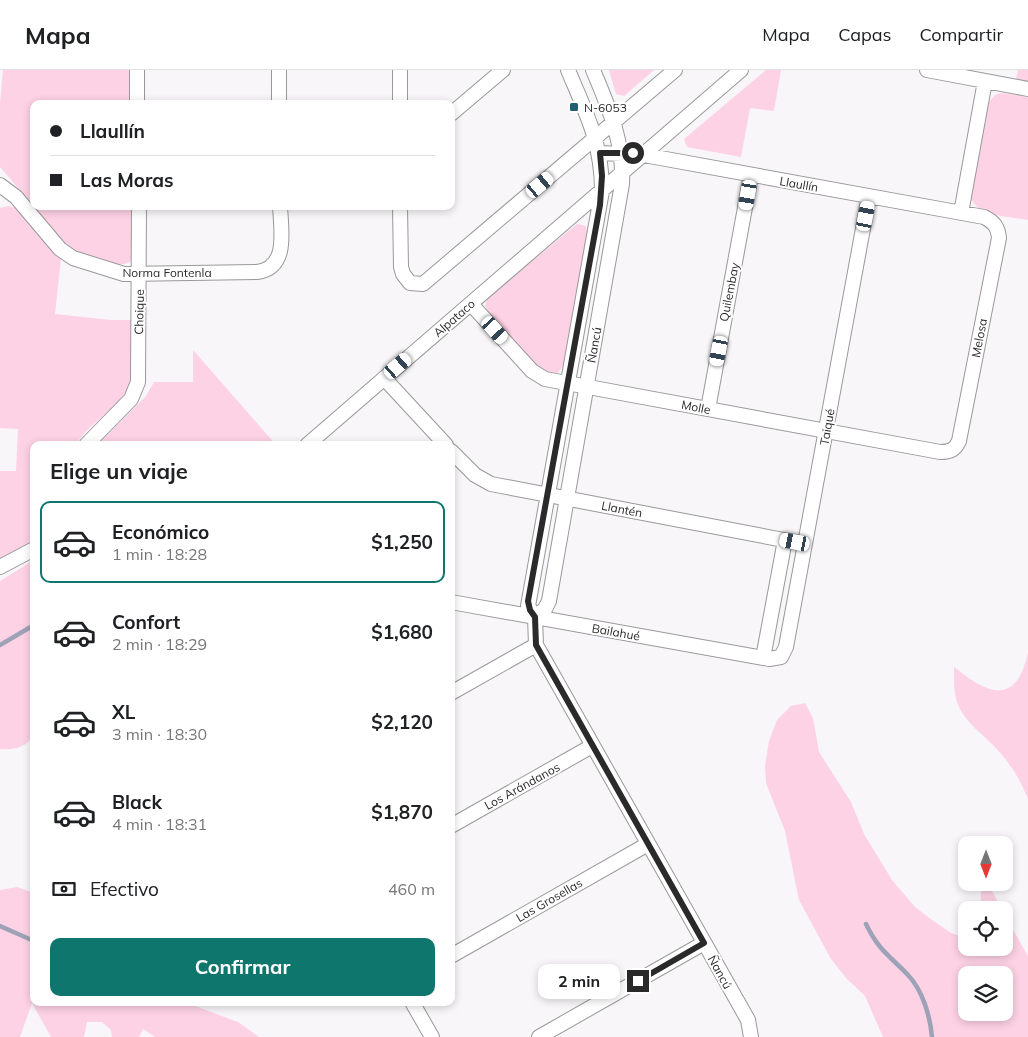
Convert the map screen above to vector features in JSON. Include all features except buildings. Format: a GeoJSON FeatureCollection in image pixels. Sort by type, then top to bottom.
{"type":"FeatureCollection","features":[{"type":"Feature","properties":{"kind":"street"},"geometry":{"type":"LineString","coordinates":[[137,70],[137,100]]}},
{"type":"Feature","properties":{"kind":"street"},"geometry":{"type":"LineString","coordinates":[[279,70],[279,100]]}},
{"type":"Feature","properties":{"kind":"street"},"geometry":{"type":"LineString","coordinates":[[400,70],[400,100]]}},
{"type":"Feature","properties":{"kind":"street"},"geometry":{"type":"LineString","coordinates":[[455,111],[502,70]]}},
{"type":"Feature","properties":{"kind":"street","name":"Ñancú"},"geometry":{"type":"LineString","coordinates":[[568,70],[596,137],[600,153],[602,191],[528,606],[535,617],[536,645],[748,1020],[751,1037]]}},
{"type":"Feature","properties":{"kind":"street","name":"Ñancú"},"geometry":{"type":"LineString","coordinates":[[535,617],[548,605],[621,194],[622,153],[614,122],[593,70]]}},
{"type":"Feature","properties":{"kind":"street"},"geometry":{"type":"LineString","coordinates":[[400,210],[401,267],[403,274],[410,283],[416,284],[428,281],[675,70]]}},
{"type":"Feature","properties":{"kind":"street","name":"Alpataco"},"geometry":{"type":"LineString","coordinates":[[312,441],[741,70]]}},
{"type":"Feature","properties":{"kind":"street"},"geometry":{"type":"LineString","coordinates":[[927,70],[1028,89]]}},
{"type":"Feature","properties":{"kind":"street"},"geometry":{"type":"LineString","coordinates":[[961,213],[985,81]]}},
{"type":"Feature","properties":{"kind":"street","name":"Llaullín"},"geometry":{"type":"LineString","coordinates":[[600,153],[644,154],[984,217],[996,225]]}},
{"type":"Feature","properties":{"kind":"street","name":"Quilembay"},"geometry":{"type":"LineString","coordinates":[[708,409],[751,175]]}},
{"type":"Feature","properties":{"kind":"street","name":"Norma Fontenla"},"geometry":{"type":"LineString","coordinates":[[0,185],[16,197],[66,254],[116,272],[139,274],[257,272],[268,270],[276,264],[281,248],[281,210]]}},
{"type":"Feature","properties":{"kind":"street","name":"Taiqué"},"geometry":{"type":"LineString","coordinates":[[781,657],[786,647],[869,196]]}},
{"type":"Feature","properties":{"kind":"street","name":"Choique"},"geometry":{"type":"LineString","coordinates":[[90,441],[131,399],[137,388],[138,210]]}},
{"type":"Feature","properties":{"kind":"street","name":"Melosa"},"geometry":{"type":"LineString","coordinates":[[952,450],[959,441],[997,248],[998,232],[996,225]]}},
{"type":"Feature","properties":{"kind":"street","name":"Molle"},"geometry":{"type":"LineString","coordinates":[[470,304],[534,373],[542,378],[940,452],[952,450]]}},
{"type":"Feature","properties":{"kind":"street"},"geometry":{"type":"LineString","coordinates":[[384,378],[442,441]]}},
{"type":"Feature","properties":{"kind":"street","name":"Llantén"},"geometry":{"type":"LineString","coordinates":[[455,455],[470,472],[485,482],[805,544]]}},
{"type":"Feature","properties":{"kind":"street"},"geometry":{"type":"LineString","coordinates":[[763,658],[785,540]]}},
{"type":"Feature","properties":{"kind":"street"},"geometry":{"type":"LineString","coordinates":[[0,567],[30,551]]}},
{"type":"Feature","properties":{"kind":"street","name":"Bailahué"},"geometry":{"type":"LineString","coordinates":[[455,603],[772,660],[781,657]]}},
{"type":"Feature","properties":{"kind":"street"},"geometry":{"type":"LineString","coordinates":[[455,691],[536,645]]}},
{"type":"Feature","properties":{"kind":"street","name":"Los Arándanos"},"geometry":{"type":"LineString","coordinates":[[455,824],[592,746]]}},
{"type":"Feature","properties":{"kind":"street","name":"Las Grosellas"},"geometry":{"type":"LineString","coordinates":[[455,954],[648,844]]}},
{"type":"Feature","properties":{"kind":"street"},"geometry":{"type":"LineString","coordinates":[[539,1037],[704,943]]}},
{"type":"Feature","properties":{"kind":"street"},"geometry":{"type":"LineString","coordinates":[[414,1006],[432,1037]]}},
{"type":"Feature","properties":{"kind":"shaded area"},"geometry":{"type":"Polygon","coordinates":[[[3,70],[130,70],[131,100],[30,100],[30,202],[0,167],[0,103],[3,70]]]}},
{"type":"Feature","properties":{"kind":"shaded area"},"geometry":{"type":"Polygon","coordinates":[[[609,70],[654,70],[624,96],[616,94],[609,70]]]}},
{"type":"Feature","properties":{"kind":"shaded area"},"geometry":{"type":"Polygon","coordinates":[[[766,70],[781,70],[774,111],[750,108],[741,157],[687,147],[684,139],[766,70]]]}},
{"type":"Feature","properties":{"kind":"shaded area"},"geometry":{"type":"Polygon","coordinates":[[[1018,70],[1028,70],[1028,81],[1016,79],[1018,70]]]}},
{"type":"Feature","properties":{"kind":"shaded area"},"geometry":{"type":"Polygon","coordinates":[[[1002,93],[1028,97],[1028,220],[987,212],[974,204],[971,198],[989,102],[995,95],[1002,93]]]}},
{"type":"Feature","properties":{"kind":"shaded area"},"geometry":{"type":"Polygon","coordinates":[[[9,206],[18,209],[61,258],[55,314],[111,320],[131,320],[132,364],[131,381],[125,394],[78,441],[30,441],[30,542],[0,559],[0,471],[16,471],[18,429],[0,428],[0,208],[9,206]]]}},
{"type":"Feature","properties":{"kind":"shaded area"},"geometry":{"type":"Polygon","coordinates":[[[37,210],[132,210],[133,252],[130,262],[124,264],[107,263],[81,254],[68,247],[37,210]]]}},
{"type":"Feature","properties":{"kind":"shaded area"},"geometry":{"type":"Polygon","coordinates":[[[577,224],[586,226],[587,234],[564,365],[558,373],[546,373],[536,369],[488,312],[485,305],[489,296],[577,224]]]}},
{"type":"Feature","properties":{"kind":"shaded area"},"geometry":{"type":"Polygon","coordinates":[[[193,350],[273,441],[101,441],[146,396],[154,382],[193,382],[193,350]]]}},
{"type":"Feature","properties":{"kind":"shaded area"},"geometry":{"type":"Polygon","coordinates":[[[30,562],[30,740],[19,747],[10,749],[0,749],[0,581],[30,562]]]}},
{"type":"Feature","properties":{"kind":"shaded area"},"geometry":{"type":"Polygon","coordinates":[[[1028,653],[1028,799],[1008,763],[963,714],[956,699],[954,667],[978,684],[989,689],[999,690],[1008,688],[1016,682],[1023,670],[1028,653]]]}},
{"type":"Feature","properties":{"kind":"shaded area"},"geometry":{"type":"Polygon","coordinates":[[[805,703],[813,718],[819,752],[851,802],[864,834],[892,880],[915,907],[951,933],[958,935],[958,956],[1013,956],[1013,930],[1028,956],[1028,1037],[883,1037],[865,996],[847,979],[831,959],[799,900],[785,831],[766,783],[765,766],[769,741],[777,720],[791,706],[805,703]]]}},
{"type":"Feature","properties":{"kind":"shaded area"},"geometry":{"type":"Polygon","coordinates":[[[17,887],[30,892],[31,1006],[20,1037],[0,1037],[0,890],[17,887]]]}},
{"type":"Feature","properties":{"kind":"shaded area"},"geometry":{"type":"Polygon","coordinates":[[[981,891],[992,891],[997,901],[981,901],[981,891]]]}},
{"type":"Feature","properties":{"kind":"shaded area"},"geometry":{"type":"Polygon","coordinates":[[[34,1006],[195,1006],[238,1022],[259,1037],[155,1037],[143,1029],[139,1037],[112,1037],[111,1030],[102,1022],[87,1022],[84,1037],[51,1037],[34,1006]]]}},
{"type":"Feature","properties":{"kind":"waterway"},"geometry":{"type":"LineString","coordinates":[[0,645],[30,627]]}},
{"type":"Feature","properties":{"kind":"waterway"},"geometry":{"type":"LineString","coordinates":[[866,924],[880,947],[908,975],[918,988],[930,1021],[932,1037]]}},
{"type":"Feature","properties":{"kind":"waterway"},"geometry":{"type":"LineString","coordinates":[[0,926],[30,939]]}},
{"type":"Feature","properties":{"kind":"place","name":"N-6053"},"geometry":{"type":"Point","coordinates":[574,107]}},
{"type":"Feature","properties":{"kind":"route"},"geometry":{"type":"LineString","coordinates":[[633,153],[600,153],[602,176],[600,205],[528,606],[535,617],[534,636],[536,645],[704,943],[638,981]]}}]}
